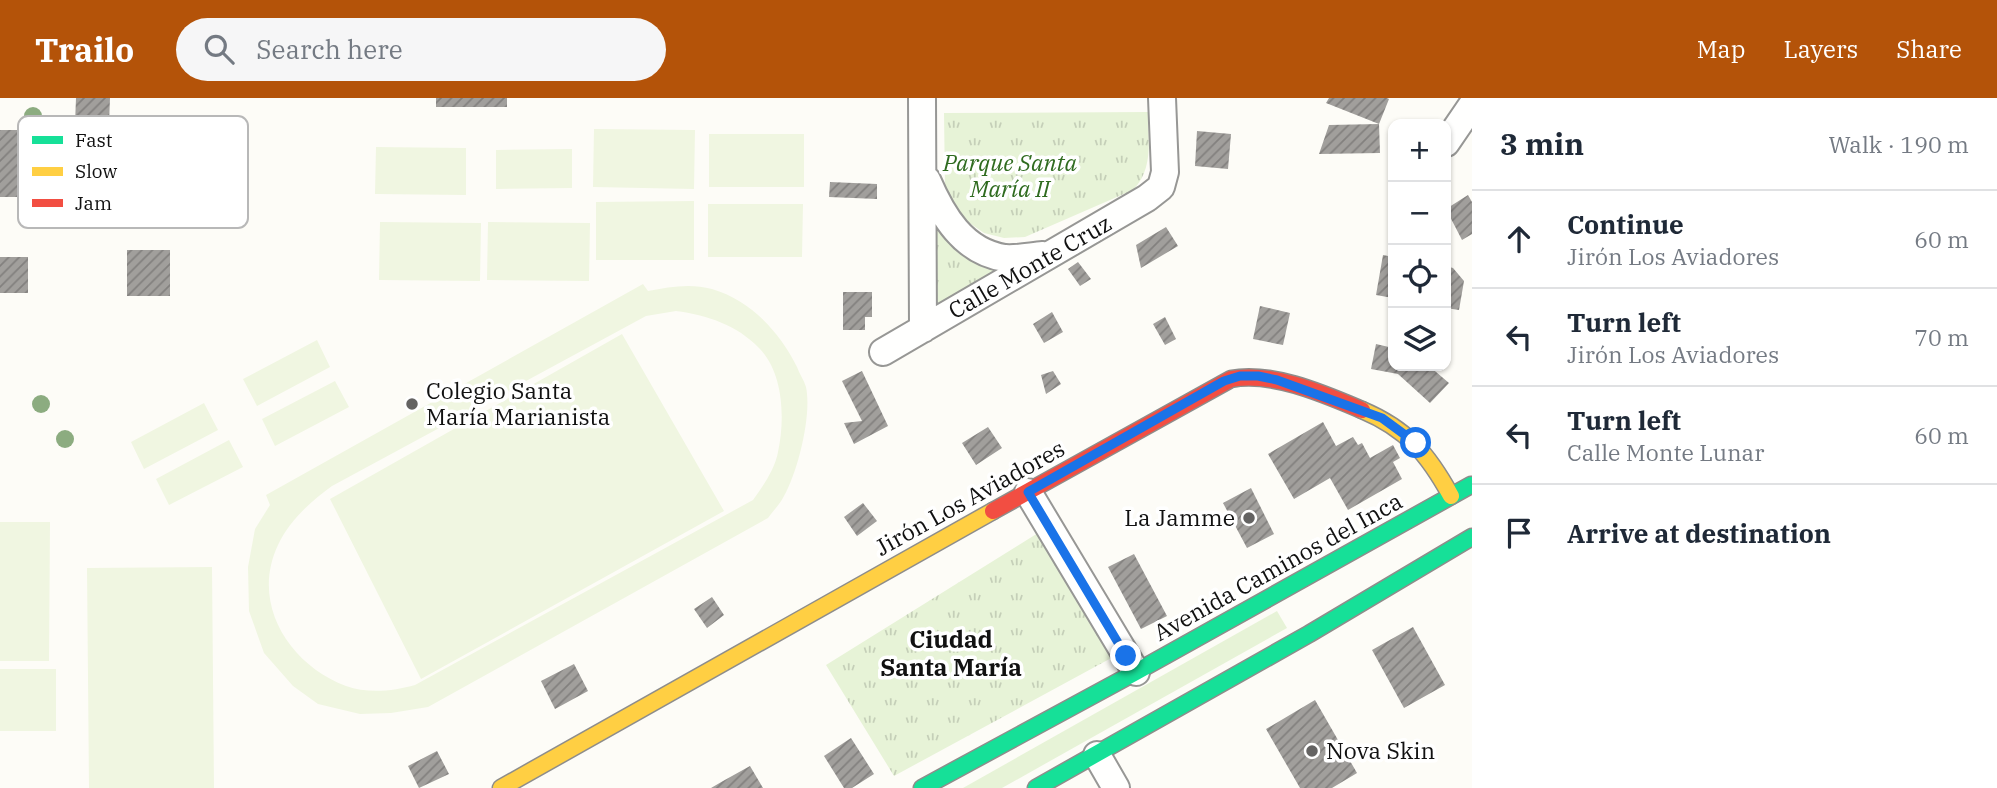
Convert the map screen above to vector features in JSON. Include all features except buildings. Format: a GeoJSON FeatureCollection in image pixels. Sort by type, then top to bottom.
{"type":"FeatureCollection","features":[{"type":"Feature","properties":{"kind":"main road","name":"Jirón Los Aviadores"},"geometry":{"type":"LineString","coordinates":[[500,788],[1224,381],[1240,376],[1277,380],[1382,418],[1416,443],[1451,496]]}},
{"type":"Feature","properties":{"kind":"main road","name":"Avenida Caminos del Inca"},"geometry":{"type":"LineString","coordinates":[[930,786],[1136,672],[1286,595],[1472,484]]}},
{"type":"Feature","properties":{"kind":"main road"},"geometry":{"type":"LineString","coordinates":[[1036,788],[1097,755],[1306,628],[1472,537]]}},
{"type":"Feature","properties":{"kind":"street"},"geometry":{"type":"LineString","coordinates":[[922,98],[923,329]]}},
{"type":"Feature","properties":{"kind":"street","name":"Calle Monte Cruz"},"geometry":{"type":"LineString","coordinates":[[883,352],[1147,198],[1161,187],[1165,172],[1162,98]]}},
{"type":"Feature","properties":{"kind":"street"},"geometry":{"type":"LineString","coordinates":[[1451,136],[1472,105]]}},
{"type":"Feature","properties":{"kind":"street"},"geometry":{"type":"LineString","coordinates":[[922,169],[939,209],[960,236],[982,250],[1005,258],[1052,254]]}},
{"type":"Feature","properties":{"kind":"street"},"geometry":{"type":"LineString","coordinates":[[1028,492],[1136,672]]}},
{"type":"Feature","properties":{"kind":"street"},"geometry":{"type":"LineString","coordinates":[[1097,755],[1116,788]]}},
{"type":"Feature","properties":{"kind":"green space","name":"Parque Santa María II"},"geometry":{"type":"Polygon","coordinates":[[[1148,112],[1147,163],[1140,182],[1133,190],[1025,237],[1004,238],[984,233],[968,222],[945,187],[944,113],[1148,112]]]}},
{"type":"Feature","properties":{"kind":"green space"},"geometry":{"type":"Polygon","coordinates":[[[594,129],[695,130],[694,189],[593,187],[594,129]]]}},
{"type":"Feature","properties":{"kind":"green space"},"geometry":{"type":"Polygon","coordinates":[[[709,134],[804,134],[804,187],[709,187],[709,134]]]}},
{"type":"Feature","properties":{"kind":"green space"},"geometry":{"type":"Polygon","coordinates":[[[376,147],[466,148],[466,195],[375,194],[376,147]]]}},
{"type":"Feature","properties":{"kind":"green space"},"geometry":{"type":"Polygon","coordinates":[[[572,149],[572,188],[496,189],[496,150],[572,149]]]}},
{"type":"Feature","properties":{"kind":"green space"},"geometry":{"type":"Polygon","coordinates":[[[694,201],[694,260],[596,260],[596,202],[694,201]]]}},
{"type":"Feature","properties":{"kind":"green space"},"geometry":{"type":"Polygon","coordinates":[[[708,204],[803,204],[802,257],[708,257],[708,204]]]}},
{"type":"Feature","properties":{"kind":"green space"},"geometry":{"type":"Polygon","coordinates":[[[928,207],[945,237],[961,254],[982,263],[1016,265],[930,311],[928,207]]]}},
{"type":"Feature","properties":{"kind":"green space"},"geometry":{"type":"Polygon","coordinates":[[[380,222],[481,223],[480,281],[379,280],[380,222]]]}},
{"type":"Feature","properties":{"kind":"green space"},"geometry":{"type":"Polygon","coordinates":[[[488,222],[590,223],[589,281],[487,280],[488,222]]]}},
{"type":"Feature","properties":{"kind":"green space"},"geometry":{"type":"Polygon","coordinates":[[[643,284],[648,291],[680,286],[704,287],[739,301],[773,330],[790,354],[806,387],[807,412],[799,458],[784,496],[768,518],[428,707],[391,713],[360,714],[318,704],[293,686],[264,653],[249,611],[248,567],[255,529],[270,505],[266,495],[643,284]],[[676,311],[646,316],[332,486],[316,498],[288,528],[278,545],[271,567],[269,589],[272,610],[292,648],[326,676],[346,686],[381,691],[415,685],[753,500],[765,483],[778,452],[782,412],[774,370],[759,348],[741,333],[721,322],[676,311]]]}},
{"type":"Feature","properties":{"kind":"green space"},"geometry":{"type":"Polygon","coordinates":[[[622,334],[724,511],[421,679],[330,499],[622,334]]]}},
{"type":"Feature","properties":{"kind":"green space"},"geometry":{"type":"Polygon","coordinates":[[[317,340],[330,367],[257,406],[243,379],[317,340]]]}},
{"type":"Feature","properties":{"kind":"green space"},"geometry":{"type":"Polygon","coordinates":[[[335,381],[349,407],[275,446],[262,419],[335,381]]]}},
{"type":"Feature","properties":{"kind":"green space"},"geometry":{"type":"Polygon","coordinates":[[[204,403],[218,430],[144,469],[131,442],[204,403]]]}},
{"type":"Feature","properties":{"kind":"green space"},"geometry":{"type":"Polygon","coordinates":[[[229,440],[243,467],[169,505],[156,479],[229,440]]]}},
{"type":"Feature","properties":{"kind":"green space"},"geometry":{"type":"Polygon","coordinates":[[[0,522],[50,522],[49,661],[0,661],[0,522]]]}},
{"type":"Feature","properties":{"kind":"green space"},"geometry":{"type":"Polygon","coordinates":[[[1038,533],[1115,656],[894,776],[826,665],[1038,533]]]}},
{"type":"Feature","properties":{"kind":"green space"},"geometry":{"type":"Polygon","coordinates":[[[212,567],[214,788],[89,788],[87,568],[212,567]]]}},
{"type":"Feature","properties":{"kind":"green space"},"geometry":{"type":"Polygon","coordinates":[[[1277,611],[1287,628],[1002,788],[963,788],[1277,611]]]}},
{"type":"Feature","properties":{"kind":"green space"},"geometry":{"type":"Polygon","coordinates":[[[0,669],[56,669],[56,731],[0,731],[0,669]]]}},
{"type":"Feature","properties":{"kind":"traffic: fast"},"geometry":{"type":"LineString","coordinates":[[922,788],[1471,485]]}},
{"type":"Feature","properties":{"kind":"traffic: fast"},"geometry":{"type":"LineString","coordinates":[[1036,788],[1309,634],[1472,537]]}},
{"type":"Feature","properties":{"kind":"traffic: slow"},"geometry":{"type":"LineString","coordinates":[[1362,410],[1378,417],[1415,444],[1451,496]]}},
{"type":"Feature","properties":{"kind":"traffic: slow"},"geometry":{"type":"LineString","coordinates":[[501,788],[993,511]]}},
{"type":"Feature","properties":{"kind":"traffic: jam"},"geometry":{"type":"LineString","coordinates":[[993,511],[1231,379],[1247,377],[1280,381],[1315,391],[1362,410]]}},
{"type":"Feature","properties":{"kind":"place","name":"Colegio Santa María Marianista"},"geometry":{"type":"Point","coordinates":[412,404]}},
{"type":"Feature","properties":{"kind":"place","name":"La Jamme"},"geometry":{"type":"Point","coordinates":[1249,518]}},
{"type":"Feature","properties":{"kind":"place","name":"Nova Skin"},"geometry":{"type":"Point","coordinates":[1312,751]}},
{"type":"Feature","properties":{"kind":"district","name":"Ciudad Santa María"},"geometry":{"type":"Point","coordinates":[951,654]}},
{"type":"Feature","properties":{"kind":"route"},"geometry":{"type":"LineString","coordinates":[[1126,656],[1028,492],[1224,381],[1240,376],[1277,380],[1382,418],[1416,443]]}}]}
